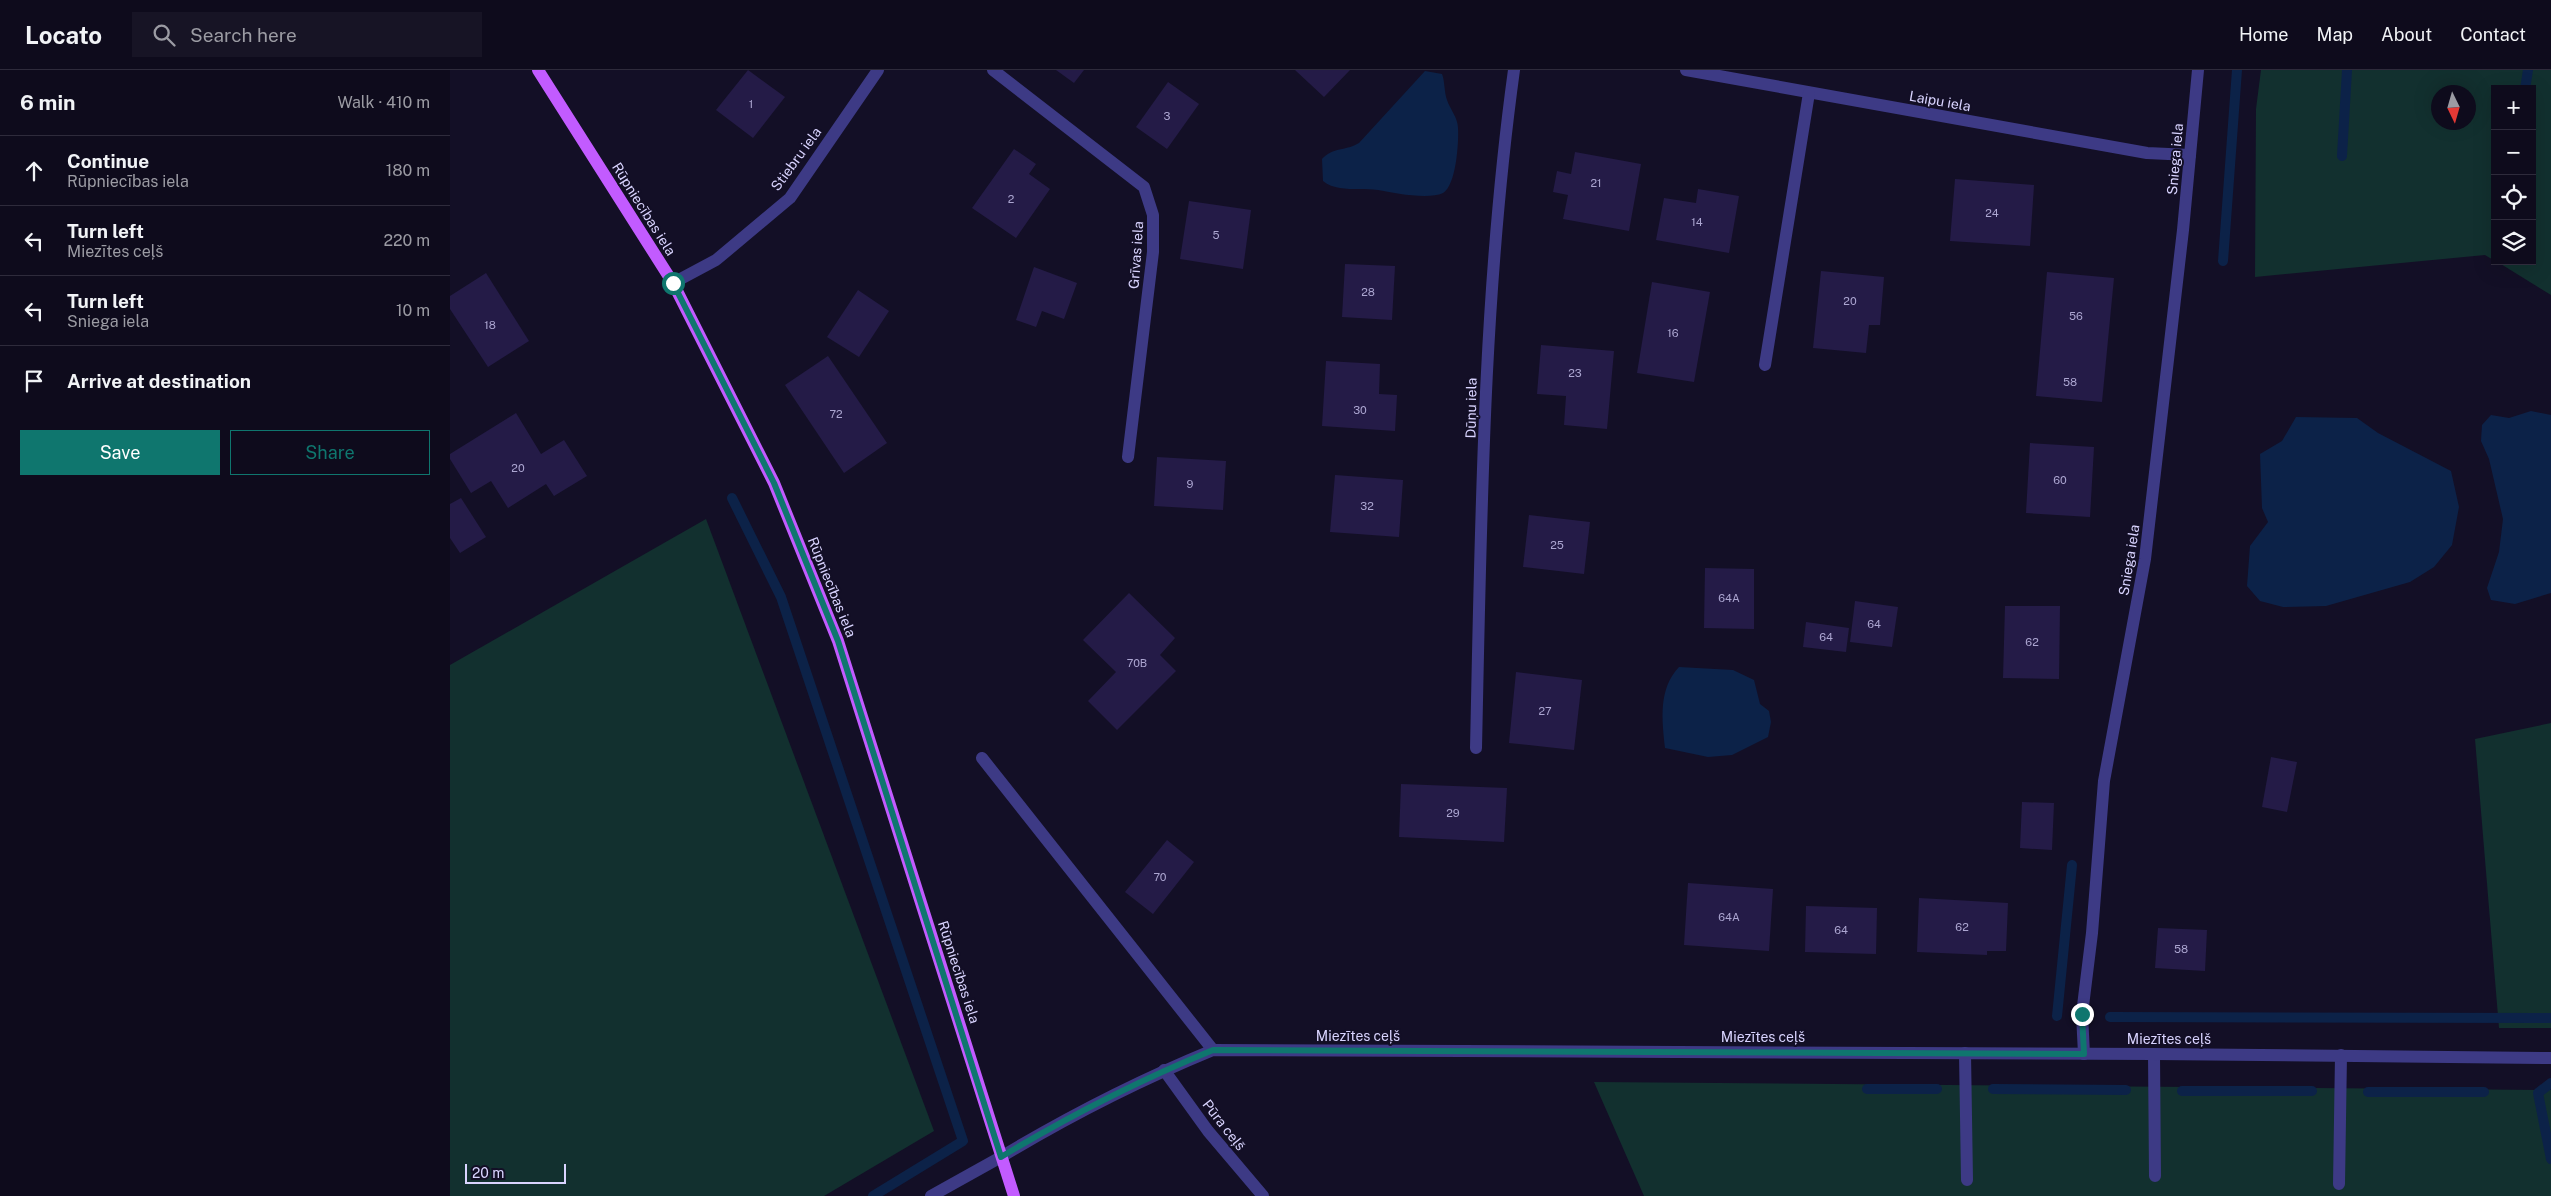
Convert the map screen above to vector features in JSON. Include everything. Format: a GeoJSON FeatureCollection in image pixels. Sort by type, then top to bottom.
{"type":"FeatureCollection","features":[{"type":"Feature","properties":{"kind":"main road","name":"Rūpniecības iela"},"geometry":{"type":"LineString","coordinates":[[538,70],[673,283],[774,483],[838,641],[1014,1196]]}},
{"type":"Feature","properties":{"kind":"street","name":"Stiebru iela"},"geometry":{"type":"LineString","coordinates":[[673,283],[716,260],[790,198],[878,70]]}},
{"type":"Feature","properties":{"kind":"street","name":"Grīvas iela"},"geometry":{"type":"LineString","coordinates":[[993,70],[1144,187],[1153,214],[1153,252],[1128,457]]}},
{"type":"Feature","properties":{"kind":"street","name":"Dūņu iela"},"geometry":{"type":"LineString","coordinates":[[1476,748],[1479,531],[1485,455],[1487,344],[1497,205],[1514,70]]}},
{"type":"Feature","properties":{"kind":"street","name":"Laipu iela"},"geometry":{"type":"LineString","coordinates":[[1686,70],[2147,153],[2190,155]]}},
{"type":"Feature","properties":{"kind":"street","name":"Sniega iela"},"geometry":{"type":"LineString","coordinates":[[2084,1054],[2082,1014],[2092,933],[2104,781],[2145,559],[2198,70]]}},
{"type":"Feature","properties":{"kind":"street"},"geometry":{"type":"LineString","coordinates":[[1765,365],[1809,93]]}},
{"type":"Feature","properties":{"kind":"street"},"geometry":{"type":"LineString","coordinates":[[982,758],[1213,1050]]}},
{"type":"Feature","properties":{"kind":"street","name":"Miezītes ceļš"},"geometry":{"type":"LineString","coordinates":[[931,1196],[1044,1131],[1164,1070],[1213,1050],[2341,1055],[2551,1058]]}},
{"type":"Feature","properties":{"kind":"street"},"geometry":{"type":"LineString","coordinates":[[1965,1053],[1967,1180]]}},
{"type":"Feature","properties":{"kind":"street"},"geometry":{"type":"LineString","coordinates":[[2154,1054],[2155,1176]]}},
{"type":"Feature","properties":{"kind":"street"},"geometry":{"type":"LineString","coordinates":[[2339,1184],[2341,1055]]}},
{"type":"Feature","properties":{"kind":"street","name":"Pūra ceļš"},"geometry":{"type":"LineString","coordinates":[[1164,1070],[1208,1131],[1263,1196]]}},
{"type":"Feature","properties":{"kind":"green space"},"geometry":{"type":"Polygon","coordinates":[[[2261,70],[2551,70],[2551,295],[2502,265],[2536,265],[2536,85],[2491,85],[2491,259],[2485,255],[2255,277],[2256,109],[2261,70]]]}},
{"type":"Feature","properties":{"kind":"green space"},"geometry":{"type":"Polygon","coordinates":[[[706,519],[934,1131],[824,1196],[450,1196],[450,665],[706,519]]]}},
{"type":"Feature","properties":{"kind":"green space"},"geometry":{"type":"Polygon","coordinates":[[[2551,723],[2551,1028],[2499,1028],[2475,739],[2551,723]]]}},
{"type":"Feature","properties":{"kind":"green space"},"geometry":{"type":"Polygon","coordinates":[[[1594,1082],[2551,1090],[2551,1196],[1644,1196],[1594,1082]]]}},
{"type":"Feature","properties":{"kind":"water"},"geometry":{"type":"Polygon","coordinates":[[[1425,71],[1442,74],[1445,94],[1458,124],[1456,163],[1447,189],[1437,195],[1420,196],[1371,189],[1335,187],[1323,181],[1322,159],[1335,151],[1359,143],[1425,71]]]}},
{"type":"Feature","properties":{"kind":"water"},"geometry":{"type":"Polygon","coordinates":[[[2531,411],[2551,415],[2551,593],[2515,604],[2491,600],[2487,588],[2499,552],[2503,519],[2489,459],[2481,441],[2482,425],[2491,415],[2509,418],[2531,411]]]}},
{"type":"Feature","properties":{"kind":"water"},"geometry":{"type":"Polygon","coordinates":[[[2296,417],[2357,418],[2378,433],[2451,471],[2459,507],[2452,545],[2434,567],[2410,582],[2326,606],[2283,607],[2260,601],[2247,586],[2250,546],[2268,522],[2262,508],[2260,454],[2282,441],[2296,417]]]}},
{"type":"Feature","properties":{"kind":"water"},"geometry":{"type":"Polygon","coordinates":[[[1679,667],[1733,670],[1754,680],[1760,704],[1769,711],[1771,722],[1768,737],[1732,755],[1708,757],[1665,748],[1663,705],[1668,685],[1679,667]]]}},
{"type":"Feature","properties":{"kind":"building"},"geometry":{"type":"Polygon","coordinates":[[[748,70],[785,97],[753,138],[716,110],[748,70]]]}},
{"type":"Feature","properties":{"kind":"building"},"geometry":{"type":"Polygon","coordinates":[[[1056,70],[1084,70],[1074,83],[1056,70]]]}},
{"type":"Feature","properties":{"kind":"building"},"geometry":{"type":"Polygon","coordinates":[[[1295,70],[1350,70],[1324,97],[1295,70]]]}},
{"type":"Feature","properties":{"kind":"building"},"geometry":{"type":"Polygon","coordinates":[[[1168,82],[1199,104],[1167,149],[1136,127],[1168,82]]]}},
{"type":"Feature","properties":{"kind":"building"},"geometry":{"type":"Polygon","coordinates":[[[1014,149],[1036,164],[1029,174],[1050,189],[1016,238],[972,208],[1014,149]]]}},
{"type":"Feature","properties":{"kind":"building"},"geometry":{"type":"Polygon","coordinates":[[[1575,152],[1641,164],[1629,231],[1563,219],[1568,195],[1553,192],[1557,171],[1571,174],[1575,152]]]}},
{"type":"Feature","properties":{"kind":"building"},"geometry":{"type":"Polygon","coordinates":[[[1955,179],[2034,185],[2030,246],[1950,241],[1955,179]]]}},
{"type":"Feature","properties":{"kind":"building"},"geometry":{"type":"Polygon","coordinates":[[[1698,189],[1739,196],[1729,253],[1656,240],[1664,198],[1696,203],[1698,189]]]}},
{"type":"Feature","properties":{"kind":"building"},"geometry":{"type":"Polygon","coordinates":[[[1189,201],[1251,210],[1243,269],[1180,259],[1189,201]]]}},
{"type":"Feature","properties":{"kind":"building"},"geometry":{"type":"Polygon","coordinates":[[[1345,264],[1395,266],[1392,320],[1342,317],[1345,264]]]}},
{"type":"Feature","properties":{"kind":"building"},"geometry":{"type":"Polygon","coordinates":[[[1034,267],[1077,283],[1064,319],[1042,311],[1036,327],[1016,320],[1034,267]]]}},
{"type":"Feature","properties":{"kind":"building"},"geometry":{"type":"Polygon","coordinates":[[[1821,271],[1884,277],[1880,325],[1869,325],[1866,353],[1813,348],[1821,271]]]}},
{"type":"Feature","properties":{"kind":"building"},"geometry":{"type":"Polygon","coordinates":[[[2047,272],[2114,278],[2102,402],[2036,396],[2047,272]]]}},
{"type":"Feature","properties":{"kind":"building"},"geometry":{"type":"Polygon","coordinates":[[[486,273],[529,341],[488,367],[450,309],[450,296],[486,273]]]}},
{"type":"Feature","properties":{"kind":"building"},"geometry":{"type":"Polygon","coordinates":[[[1652,282],[1710,292],[1694,382],[1637,373],[1652,282]]]}},
{"type":"Feature","properties":{"kind":"building"},"geometry":{"type":"Polygon","coordinates":[[[858,290],[889,311],[859,357],[827,337],[858,290]]]}},
{"type":"Feature","properties":{"kind":"building"},"geometry":{"type":"Polygon","coordinates":[[[1541,345],[1614,351],[1607,429],[1564,425],[1566,396],[1537,394],[1541,345]]]}},
{"type":"Feature","properties":{"kind":"building"},"geometry":{"type":"Polygon","coordinates":[[[828,356],[887,443],[844,473],[785,385],[828,356]]]}},
{"type":"Feature","properties":{"kind":"building"},"geometry":{"type":"Polygon","coordinates":[[[1326,361],[1380,364],[1379,394],[1397,395],[1395,431],[1322,426],[1326,361]]]}},
{"type":"Feature","properties":{"kind":"building"},"geometry":{"type":"Polygon","coordinates":[[[516,413],[541,454],[564,440],[587,476],[554,496],[546,484],[508,508],[491,481],[471,493],[450,459],[450,454],[516,413]]]}},
{"type":"Feature","properties":{"kind":"building"},"geometry":{"type":"Polygon","coordinates":[[[2030,443],[2094,447],[2090,517],[2026,513],[2030,443]]]}},
{"type":"Feature","properties":{"kind":"building"},"geometry":{"type":"Polygon","coordinates":[[[1157,457],[1226,461],[1223,510],[1154,506],[1157,457]]]}},
{"type":"Feature","properties":{"kind":"building"},"geometry":{"type":"Polygon","coordinates":[[[1335,475],[1403,480],[1399,537],[1330,532],[1335,475]]]}},
{"type":"Feature","properties":{"kind":"building"},"geometry":{"type":"Polygon","coordinates":[[[461,498],[486,537],[460,553],[450,538],[450,504],[461,498]]]}},
{"type":"Feature","properties":{"kind":"building"},"geometry":{"type":"Polygon","coordinates":[[[1529,515],[1590,522],[1584,574],[1523,567],[1529,515]]]}},
{"type":"Feature","properties":{"kind":"building"},"geometry":{"type":"Polygon","coordinates":[[[1705,568],[1754,569],[1754,629],[1704,628],[1705,568]]]}},
{"type":"Feature","properties":{"kind":"building"},"geometry":{"type":"Polygon","coordinates":[[[1129,593],[1175,638],[1160,655],[1176,671],[1117,730],[1088,701],[1116,672],[1083,640],[1129,593]]]}},
{"type":"Feature","properties":{"kind":"building"},"geometry":{"type":"Polygon","coordinates":[[[1855,601],[1898,607],[1892,647],[1850,642],[1855,601]]]}},
{"type":"Feature","properties":{"kind":"building"},"geometry":{"type":"Polygon","coordinates":[[[2005,606],[2060,606],[2059,679],[2003,678],[2005,606]]]}},
{"type":"Feature","properties":{"kind":"building"},"geometry":{"type":"Polygon","coordinates":[[[1806,622],[1849,628],[1846,652],[1803,647],[1806,622]]]}},
{"type":"Feature","properties":{"kind":"building"},"geometry":{"type":"Polygon","coordinates":[[[1516,672],[1582,680],[1574,750],[1509,743],[1516,672]]]}},
{"type":"Feature","properties":{"kind":"building"},"geometry":{"type":"Polygon","coordinates":[[[2271,757],[2297,762],[2287,812],[2262,807],[2271,757]]]}},
{"type":"Feature","properties":{"kind":"building"},"geometry":{"type":"Polygon","coordinates":[[[1401,784],[1507,788],[1504,842],[1399,837],[1401,784]]]}},
{"type":"Feature","properties":{"kind":"building"},"geometry":{"type":"Polygon","coordinates":[[[2022,802],[2054,803],[2052,850],[2020,848],[2022,802]]]}},
{"type":"Feature","properties":{"kind":"building"},"geometry":{"type":"Polygon","coordinates":[[[1167,840],[1194,862],[1153,914],[1125,892],[1167,840]]]}},
{"type":"Feature","properties":{"kind":"building"},"geometry":{"type":"Polygon","coordinates":[[[1688,883],[1773,889],[1769,951],[1684,945],[1688,883]]]}},
{"type":"Feature","properties":{"kind":"building"},"geometry":{"type":"Polygon","coordinates":[[[1919,898],[2008,903],[2006,951],[1987,951],[1987,955],[1917,952],[1919,898]]]}},
{"type":"Feature","properties":{"kind":"building"},"geometry":{"type":"Polygon","coordinates":[[[1806,906],[1877,908],[1876,954],[1805,952],[1806,906]]]}},
{"type":"Feature","properties":{"kind":"building"},"geometry":{"type":"Polygon","coordinates":[[[2158,928],[2207,930],[2205,971],[2155,968],[2158,928]]]}},
{"type":"Feature","properties":{"kind":"waterway"},"geometry":{"type":"LineString","coordinates":[[2223,261],[2237,70]]}},
{"type":"Feature","properties":{"kind":"waterway"},"geometry":{"type":"LineString","coordinates":[[2342,156],[2347,70]]}},
{"type":"Feature","properties":{"kind":"waterway"},"geometry":{"type":"LineString","coordinates":[[2526,85],[2528,70]]}},
{"type":"Feature","properties":{"kind":"waterway"},"geometry":{"type":"LineString","coordinates":[[732,498],[781,597],[963,1141],[873,1196]]}},
{"type":"Feature","properties":{"kind":"waterway"},"geometry":{"type":"LineString","coordinates":[[2057,1016],[2072,865]]}},
{"type":"Feature","properties":{"kind":"waterway"},"geometry":{"type":"LineString","coordinates":[[2110,1017],[2551,1018]]}},
{"type":"Feature","properties":{"kind":"waterway"},"geometry":{"type":"LineString","coordinates":[[2551,1083],[2538,1093],[2551,1159]]}},
{"type":"Feature","properties":{"kind":"waterway"},"geometry":{"type":"LineString","coordinates":[[1867,1089],[1937,1089]]}},
{"type":"Feature","properties":{"kind":"waterway"},"geometry":{"type":"LineString","coordinates":[[1993,1089],[2126,1090]]}},
{"type":"Feature","properties":{"kind":"waterway"},"geometry":{"type":"LineString","coordinates":[[2182,1091],[2312,1091]]}},
{"type":"Feature","properties":{"kind":"waterway"},"geometry":{"type":"LineString","coordinates":[[2368,1092],[2484,1092]]}},
{"type":"Feature","properties":{"kind":"route"},"geometry":{"type":"LineString","coordinates":[[673,283],[774,483],[838,641],[1001,1157],[1044,1131],[1164,1070],[1213,1050],[2084,1054],[2082,1014]]}}]}
